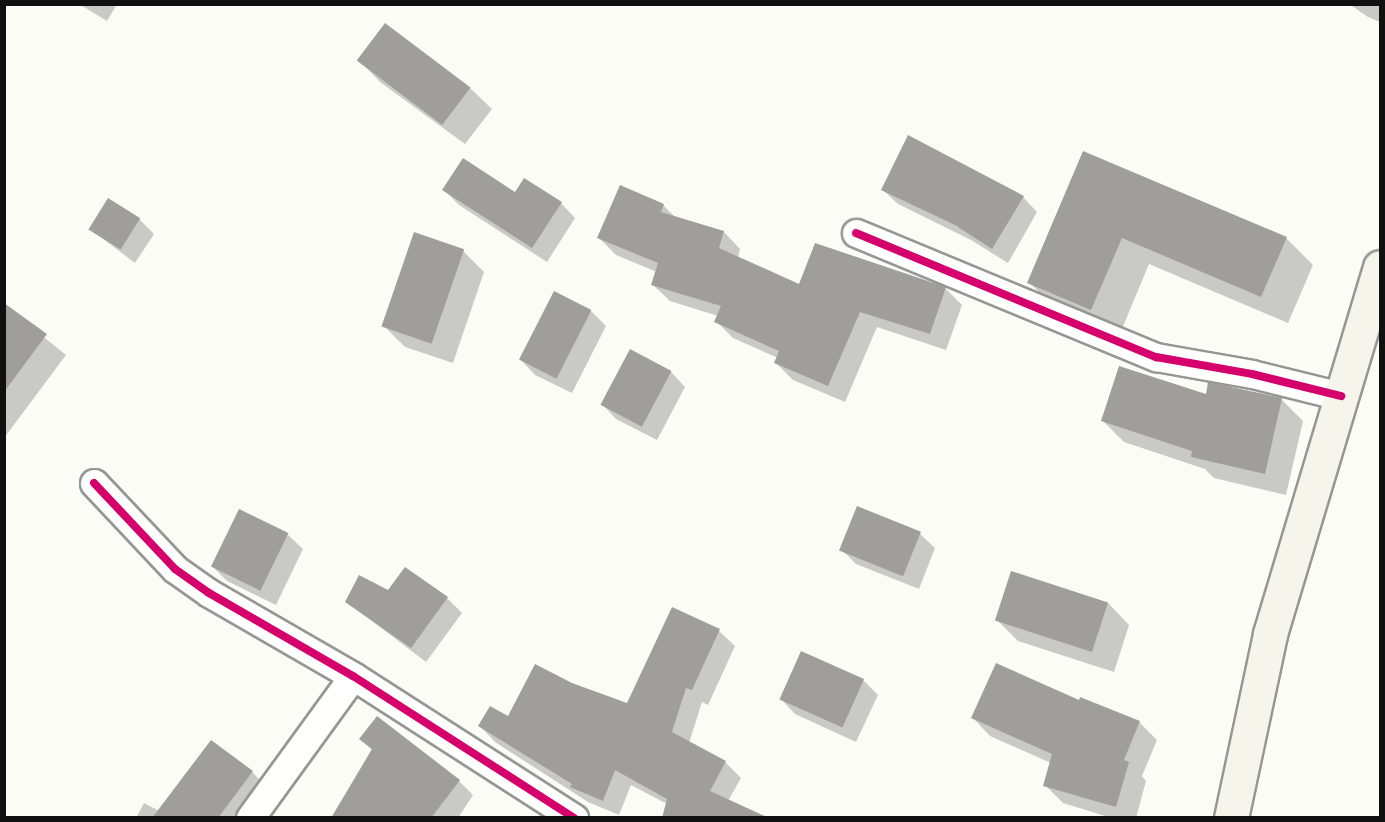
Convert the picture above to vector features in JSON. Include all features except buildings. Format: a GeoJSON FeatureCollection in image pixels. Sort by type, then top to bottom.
{"type":"FeatureCollection","features":[{"type":"Feature","properties":{"kind":"main road"},"geometry":{"type":"LineString","coordinates":[[1231,818],[1270,634],[1380,267]]}},
{"type":"Feature","properties":{"kind":"street"},"geometry":{"type":"LineString","coordinates":[[856,233],[1156,357],[1252,374],[1341,396]]}},
{"type":"Feature","properties":{"kind":"street"},"geometry":{"type":"LineString","coordinates":[[94,483],[175,568],[209,593],[353,676],[573,818]]}},
{"type":"Feature","properties":{"kind":"street"},"geometry":{"type":"LineString","coordinates":[[250,818],[353,676]]}},
{"type":"Feature","properties":{"kind":"cycle path"},"geometry":{"type":"LineString","coordinates":[[856,233],[1156,357],[1252,374],[1341,396]]}},
{"type":"Feature","properties":{"kind":"cycle path"},"geometry":{"type":"LineString","coordinates":[[94,483],[175,569],[209,593],[353,676],[574,818]]}}]}
